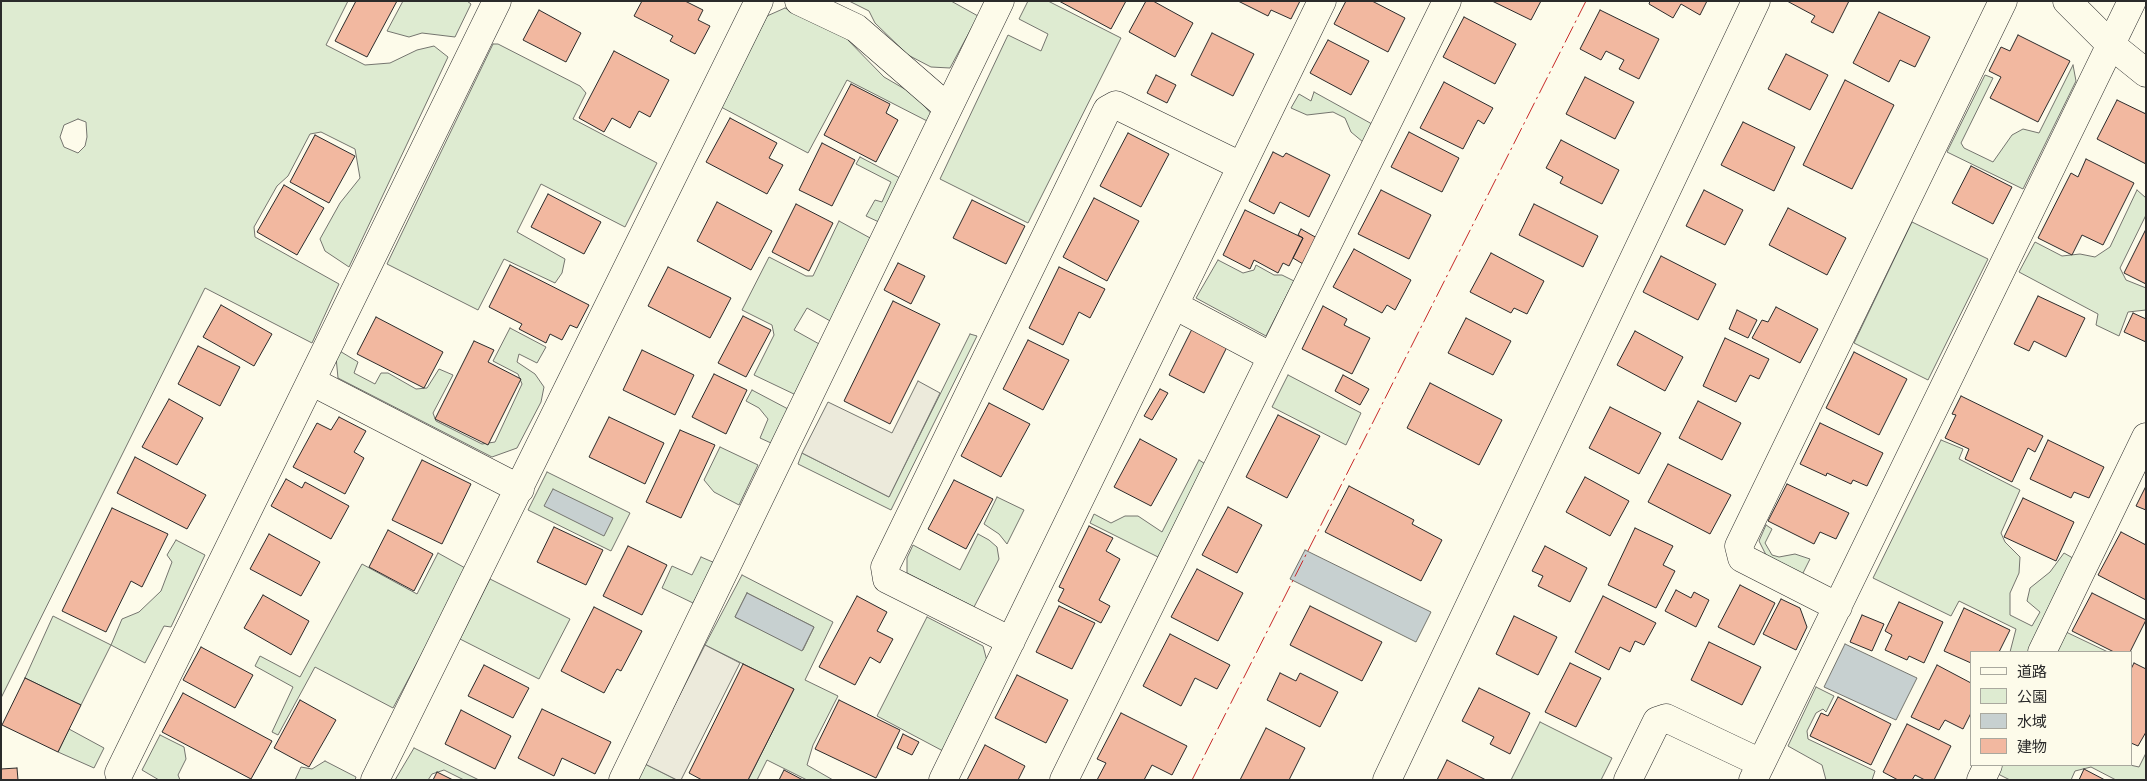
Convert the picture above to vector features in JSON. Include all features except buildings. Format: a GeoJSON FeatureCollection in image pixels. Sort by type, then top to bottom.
{"type":"FeatureCollection","features":[{"type":"Feature","properties":{"kind":"street"},"geometry":{"type":"LineString","coordinates":[[119,773],[497,1]]}},
{"type":"Feature","properties":{"kind":"street"},"geometry":{"type":"LineString","coordinates":[[375,780],[759,1]]}},
{"type":"Feature","properties":{"kind":"street"},"geometry":{"type":"LineString","coordinates":[[799,1],[856,28],[947,107]]}},
{"type":"Feature","properties":{"kind":"street"},"geometry":{"type":"LineString","coordinates":[[623,780],[947,107],[1000,1]]}},
{"type":"Feature","properties":{"kind":"street"},"geometry":{"type":"LineString","coordinates":[[943,780],[1322,1]]}},
{"type":"Feature","properties":{"kind":"street"},"geometry":{"type":"LineString","coordinates":[[1064,780],[1447,1]]}},
{"type":"Feature","properties":{"kind":"street"},"geometry":{"type":"LineString","coordinates":[[1386,780],[1756,1]]}},
{"type":"Feature","properties":{"kind":"street"},"geometry":{"type":"LineString","coordinates":[[1838,607],[1742,558],[1739,546],[2003,1]]}},
{"type":"Feature","properties":{"kind":"street"},"geometry":{"type":"LineString","coordinates":[[2067,1],[2110,44],[2146,74]]}},
{"type":"Feature","properties":{"kind":"street"},"geometry":{"type":"LineString","coordinates":[[1628,780],[1657,721],[1666,718],[1757,772],[2132,1]]}},
{"type":"Feature","properties":{"kind":"street"},"geometry":{"type":"LineString","coordinates":[[1011,641],[887,579],[885,568],[1107,110],[1116,105],[1241,166]]}},
{"type":"Feature","properties":{"kind":"street"},"geometry":{"type":"LineString","coordinates":[[1174,305],[1272,357]]}},
{"type":"Feature","properties":{"kind":"street"},"geometry":{"type":"LineString","coordinates":[[311,380],[520,489]]}},
{"type":"Feature","properties":{"kind":"street"},"geometry":{"type":"LineString","coordinates":[[2042,651],[2146,437]]}},
{"type":"Feature","properties":{"kind":"street"},"geometry":{"type":"LineString","coordinates":[[1981,780],[1988,766]]}},
{"type":"Feature","properties":{"kind":"green space"},"geometry":{"type":"Polygon","coordinates":[[[1,1],[348,1],[326,45],[365,65],[390,63],[417,50],[434,46],[448,57],[349,267],[325,251],[320,239],[340,203],[360,178],[355,149],[321,132],[310,134],[288,176],[277,186],[254,227],[255,237],[339,284],[312,343],[205,288],[1,698],[1,1]],[[78,119],[64,125],[60,137],[64,147],[78,153],[85,146],[87,137],[86,122],[78,119]]]}},
{"type":"Feature","properties":{"kind":"green space"},"geometry":{"type":"Polygon","coordinates":[[[403,1],[467,1],[471,4],[455,37],[422,33],[409,37],[387,31],[403,1]]]}},
{"type":"Feature","properties":{"kind":"green space"},"geometry":{"type":"Polygon","coordinates":[[[849,1],[951,1],[978,16],[950,68],[931,67],[908,55],[875,23],[869,11],[849,1]]]}},
{"type":"Feature","properties":{"kind":"green space"},"geometry":{"type":"Polygon","coordinates":[[[1028,1],[1048,1],[1121,38],[1028,223],[940,179],[1008,35],[1041,51],[1048,34],[1019,19],[1028,1]]]}},
{"type":"Feature","properties":{"kind":"green space"},"geometry":{"type":"Polygon","coordinates":[[[785,8],[844,36],[884,77],[915,95],[933,116],[931,123],[847,80],[808,153],[721,107],[767,16],[785,8]]]}},
{"type":"Feature","properties":{"kind":"green space"},"geometry":{"type":"Polygon","coordinates":[[[493,44],[498,44],[580,86],[586,93],[573,119],[657,163],[625,227],[541,184],[517,232],[565,259],[562,273],[555,283],[504,259],[478,310],[387,264],[493,44]]]}},
{"type":"Feature","properties":{"kind":"green space"},"geometry":{"type":"Polygon","coordinates":[[[2073,65],[2076,81],[2023,189],[1947,152],[1985,75],[1993,78],[1961,143],[1964,148],[1993,162],[2012,135],[2023,129],[2039,133],[2073,65]]]}},
{"type":"Feature","properties":{"kind":"green space"},"geometry":{"type":"Polygon","coordinates":[[[1314,92],[1372,124],[1363,142],[1351,132],[1345,118],[1333,112],[1307,115],[1291,108],[1299,94],[1311,101],[1314,92]]]}},
{"type":"Feature","properties":{"kind":"green space"},"geometry":{"type":"Polygon","coordinates":[[[860,157],[902,179],[881,223],[866,216],[875,200],[882,202],[891,182],[856,164],[860,157]]]}},
{"type":"Feature","properties":{"kind":"green space"},"geometry":{"type":"Polygon","coordinates":[[[2137,190],[2146,198],[2146,215],[2120,268],[2126,280],[2146,288],[2146,310],[2128,312],[2119,336],[2096,325],[2098,314],[2019,272],[2035,242],[2062,256],[2080,254],[2095,257],[2110,247],[2137,190]]]}},
{"type":"Feature","properties":{"kind":"green space"},"geometry":{"type":"Polygon","coordinates":[[[839,221],[872,239],[832,322],[807,308],[794,330],[821,345],[796,395],[754,375],[774,335],[772,325],[742,310],[769,257],[806,276],[813,276],[839,221]]]}},
{"type":"Feature","properties":{"kind":"green space"},"geometry":{"type":"Polygon","coordinates":[[[1912,222],[1988,259],[1928,380],[1854,343],[1912,222]]]}},
{"type":"Feature","properties":{"kind":"green space"},"geometry":{"type":"Polygon","coordinates":[[[1218,260],[1243,273],[1254,270],[1256,265],[1274,275],[1282,275],[1294,281],[1266,336],[1196,298],[1218,260]]]}},
{"type":"Feature","properties":{"kind":"green space"},"geometry":{"type":"Polygon","coordinates":[[[510,328],[546,347],[537,363],[519,354],[517,362],[535,374],[544,387],[541,402],[517,448],[492,457],[338,378],[336,357],[338,350],[358,362],[354,373],[375,384],[381,373],[388,373],[416,389],[427,388],[439,369],[453,375],[433,413],[436,421],[482,444],[495,442],[522,384],[518,374],[493,361],[510,328]]]}},
{"type":"Feature","properties":{"kind":"green space"},"geometry":{"type":"Polygon","coordinates":[[[970,334],[977,336],[891,510],[798,464],[802,453],[889,497],[970,334]]]}},
{"type":"Feature","properties":{"kind":"green space"},"geometry":{"type":"Polygon","coordinates":[[[1288,375],[1361,413],[1346,445],[1272,407],[1288,375]]]}},
{"type":"Feature","properties":{"kind":"green space"},"geometry":{"type":"Polygon","coordinates":[[[752,390],[788,409],[771,443],[760,438],[768,419],[759,408],[746,401],[752,390]]]}},
{"type":"Feature","properties":{"kind":"green space"},"geometry":{"type":"Polygon","coordinates":[[[1941,440],[1963,449],[1959,459],[2020,490],[2001,533],[2005,542],[2020,557],[2019,573],[2010,593],[2010,615],[2032,626],[2040,612],[2027,601],[2030,588],[2050,572],[2064,553],[2078,561],[2034,651],[2010,651],[2016,629],[1959,601],[1951,616],[1873,578],[1941,440]]]}},
{"type":"Feature","properties":{"kind":"green space"},"geometry":{"type":"Polygon","coordinates":[[[720,447],[758,465],[739,505],[714,492],[704,480],[720,447]]]}},
{"type":"Feature","properties":{"kind":"green space"},"geometry":{"type":"Polygon","coordinates":[[[1199,460],[1207,465],[1158,557],[1090,523],[1094,514],[1111,523],[1125,516],[1138,516],[1162,532],[1199,460]]]}},
{"type":"Feature","properties":{"kind":"green space"},"geometry":{"type":"Polygon","coordinates":[[[547,472],[630,513],[611,551],[528,510],[547,472]]]}},
{"type":"Feature","properties":{"kind":"green space"},"geometry":{"type":"Polygon","coordinates":[[[997,497],[1024,510],[1007,544],[999,534],[984,524],[997,497]]]}},
{"type":"Feature","properties":{"kind":"green space"},"geometry":{"type":"Polygon","coordinates":[[[1766,525],[1772,529],[1765,543],[1772,555],[1779,557],[1795,554],[1810,559],[1802,575],[1767,557],[1759,541],[1766,525]]]}},
{"type":"Feature","properties":{"kind":"green space"},"geometry":{"type":"Polygon","coordinates":[[[978,534],[997,547],[999,559],[974,607],[907,573],[907,558],[913,545],[960,570],[978,534]]]}},
{"type":"Feature","properties":{"kind":"green space"},"geometry":{"type":"Polygon","coordinates":[[[176,540],[205,555],[171,627],[164,626],[145,663],[111,645],[122,619],[139,612],[161,591],[172,562],[167,555],[176,540]]]}},
{"type":"Feature","properties":{"kind":"green space"},"geometry":{"type":"Polygon","coordinates":[[[438,553],[467,569],[393,708],[315,667],[278,735],[272,732],[293,687],[255,666],[260,656],[300,677],[362,564],[417,594],[438,553]]]}},
{"type":"Feature","properties":{"kind":"green space"},"geometry":{"type":"Polygon","coordinates":[[[701,557],[715,563],[693,603],[662,588],[672,566],[692,575],[701,557]]]}},
{"type":"Feature","properties":{"kind":"green space"},"geometry":{"type":"Polygon","coordinates":[[[742,575],[833,622],[805,680],[838,696],[813,745],[807,765],[833,780],[807,780],[767,760],[757,780],[748,780],[794,689],[705,645],[742,575]],[[747,593],[735,617],[803,650],[814,627],[747,593]]]}},
{"type":"Feature","properties":{"kind":"green space"},"geometry":{"type":"Polygon","coordinates":[[[490,579],[570,619],[539,679],[460,639],[490,579]]]}},
{"type":"Feature","properties":{"kind":"green space"},"geometry":{"type":"Polygon","coordinates":[[[53,616],[111,645],[81,705],[25,678],[53,616]]]}},
{"type":"Feature","properties":{"kind":"green space"},"geometry":{"type":"Polygon","coordinates":[[[927,617],[983,646],[987,661],[943,751],[877,716],[927,617]]]}},
{"type":"Feature","properties":{"kind":"green space"},"geometry":{"type":"Polygon","coordinates":[[[2066,632],[2106,651],[2056,651],[2066,632]]]}},
{"type":"Feature","properties":{"kind":"green space"},"geometry":{"type":"Polygon","coordinates":[[[1816,687],[1834,696],[1826,712],[1823,709],[1816,713],[1807,731],[1808,739],[1875,771],[1872,780],[1826,780],[1822,765],[1788,746],[1816,687]]]}},
{"type":"Feature","properties":{"kind":"green space"},"geometry":{"type":"Polygon","coordinates":[[[1540,722],[1612,758],[1601,780],[1511,780],[1540,722]]]}},
{"type":"Feature","properties":{"kind":"green space"},"geometry":{"type":"Polygon","coordinates":[[[69,729],[104,748],[94,768],[58,752],[69,729]]]}},
{"type":"Feature","properties":{"kind":"green space"},"geometry":{"type":"Polygon","coordinates":[[[160,735],[184,747],[186,759],[178,775],[180,780],[159,780],[142,770],[160,735]]]}},
{"type":"Feature","properties":{"kind":"green space"},"geometry":{"type":"Polygon","coordinates":[[[414,748],[479,780],[464,780],[444,770],[432,774],[428,780],[395,780],[414,748]]]}},
{"type":"Feature","properties":{"kind":"green space"},"geometry":{"type":"Polygon","coordinates":[[[2146,753],[2146,780],[2116,780],[2091,767],[2075,771],[2071,780],[2010,780],[1996,773],[2000,766],[2132,765],[2139,767],[2146,753]]]}},
{"type":"Feature","properties":{"kind":"green space"},"geometry":{"type":"Polygon","coordinates":[[[325,761],[356,777],[355,780],[295,780],[301,767],[312,769],[325,761]]]}},
{"type":"Feature","properties":{"kind":"green space"},"geometry":{"type":"Polygon","coordinates":[[[645,764],[677,780],[638,780],[645,764]]]}},
{"type":"Feature","properties":{"kind":"shaded area"},"geometry":{"type":"Polygon","coordinates":[[[918,381],[940,393],[889,497],[802,453],[828,402],[892,433],[918,381]]]}},
{"type":"Feature","properties":{"kind":"shaded area"},"geometry":{"type":"Polygon","coordinates":[[[705,645],[740,663],[681,780],[677,780],[645,764],[705,645]]]}},
{"type":"Feature","properties":{"kind":"water"},"geometry":{"type":"Polygon","coordinates":[[[553,489],[613,518],[604,536],[544,506],[553,489]]]}},
{"type":"Feature","properties":{"kind":"water"},"geometry":{"type":"Polygon","coordinates":[[[1305,550],[1431,612],[1416,642],[1290,579],[1305,550]]]}},
{"type":"Feature","properties":{"kind":"water"},"geometry":{"type":"Polygon","coordinates":[[[747,593],[814,627],[802,651],[735,617],[747,593]]]}},
{"type":"Feature","properties":{"kind":"water"},"geometry":{"type":"Polygon","coordinates":[[[1845,644],[1917,678],[1896,720],[1824,687],[1845,644]]]}},
{"type":"Feature","properties":{"kind":"power"},"geometry":{"type":"LineString","coordinates":[[1192,780],[1586,1]]}}]}
